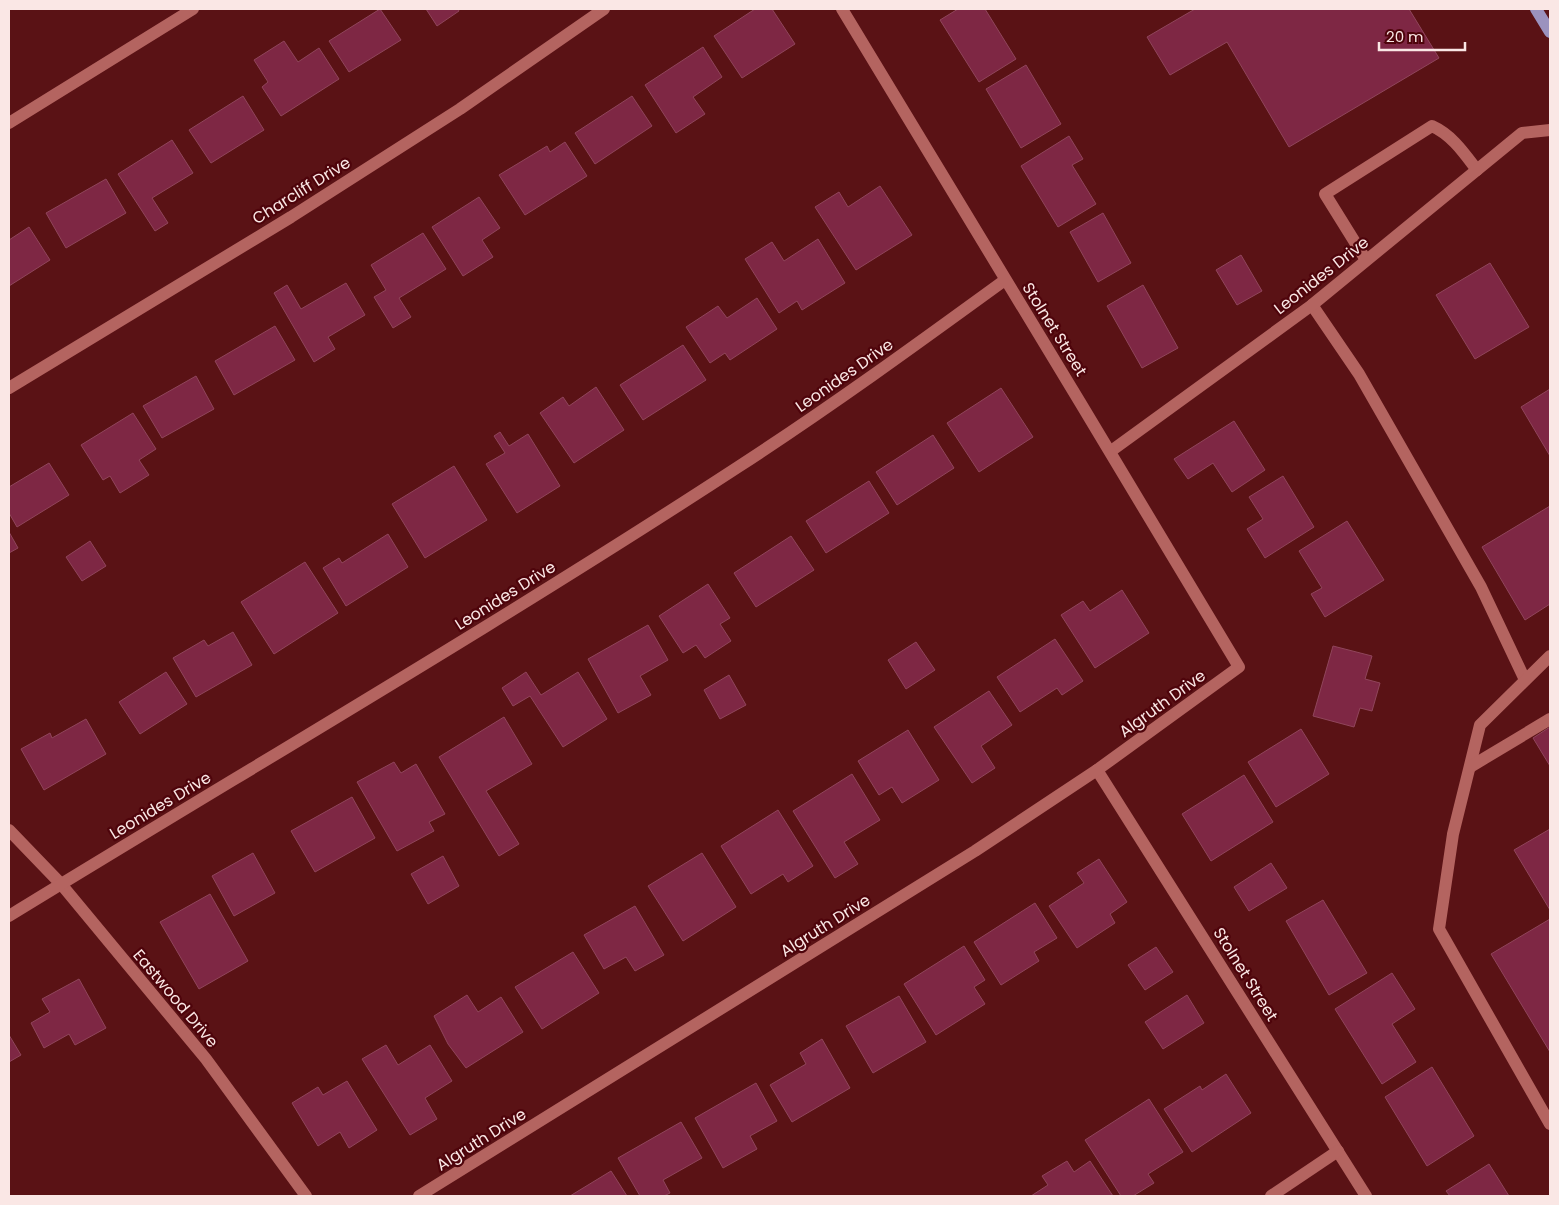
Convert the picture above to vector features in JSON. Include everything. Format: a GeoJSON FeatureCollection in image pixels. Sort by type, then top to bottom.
{"type":"FeatureCollection","features":[{"type":"Feature","properties":{"kind":"main road"},"geometry":{"type":"LineString","coordinates":[[1536,9],[1550,32]]}},
{"type":"Feature","properties":{"kind":"street"},"geometry":{"type":"LineString","coordinates":[[9,123],[193,9]]}},
{"type":"Feature","properties":{"kind":"street","name":"Charcliff Drive"},"geometry":{"type":"LineString","coordinates":[[9,388],[282,222],[436,124],[604,9]]}},
{"type":"Feature","properties":{"kind":"street","name":"Stolnet Street"},"geometry":{"type":"LineString","coordinates":[[842,9],[1005,280],[1111,451],[1239,667]]}},
{"type":"Feature","properties":{"kind":"street"},"geometry":{"type":"LineString","coordinates":[[1366,260],[1325,194],[1432,126],[1443,131],[1477,170]]}},
{"type":"Feature","properties":{"kind":"street","name":"Leonides Drive"},"geometry":{"type":"LineString","coordinates":[[1111,451],[1312,305],[1522,133],[1550,130]]}},
{"type":"Feature","properties":{"kind":"street","name":"Leonides Drive"},"geometry":{"type":"LineString","coordinates":[[9,916],[485,628],[739,466],[883,368],[1005,280]]}},
{"type":"Feature","properties":{"kind":"street"},"geometry":{"type":"LineString","coordinates":[[1312,305],[1359,374],[1481,587],[1525,680]]}},
{"type":"Feature","properties":{"kind":"street"},"geometry":{"type":"LineString","coordinates":[[1550,656],[1480,724],[1453,834],[1439,930],[1550,1124]]}},
{"type":"Feature","properties":{"kind":"street","name":"Algruth Drive"},"geometry":{"type":"LineString","coordinates":[[419,1196],[975,851],[1097,770],[1239,667]]}},
{"type":"Feature","properties":{"kind":"street"},"geometry":{"type":"LineString","coordinates":[[1470,767],[1550,719]]}},
{"type":"Feature","properties":{"kind":"street","name":"Stolnet Street"},"geometry":{"type":"LineString","coordinates":[[1097,770],[1366,1196]]}},
{"type":"Feature","properties":{"kind":"street","name":"Eastwood Drive"},"geometry":{"type":"LineString","coordinates":[[9,830],[61,884],[206,1059],[306,1196]]}},
{"type":"Feature","properties":{"kind":"street"},"geometry":{"type":"LineString","coordinates":[[1271,1196],[1338,1151]]}},
{"type":"Feature","properties":{"kind":"building"},"geometry":{"type":"Polygon","coordinates":[[[380,9],[401,40],[349,72],[329,41],[380,9]]]}},
{"type":"Feature","properties":{"kind":"building"},"geometry":{"type":"Polygon","coordinates":[[[426,9],[458,9],[459,11],[437,26],[426,9]]]}},
{"type":"Feature","properties":{"kind":"building"},"geometry":{"type":"Polygon","coordinates":[[[755,9],[772,9],[795,44],[742,78],[714,36],[755,9]]]}},
{"type":"Feature","properties":{"kind":"building"},"geometry":{"type":"Polygon","coordinates":[[[958,9],[985,9],[1016,59],[979,82],[940,20],[958,9]]]}},
{"type":"Feature","properties":{"kind":"building"},"geometry":{"type":"Polygon","coordinates":[[[1195,9],[1409,9],[1439,58],[1289,147],[1227,42],[1170,75],[1147,37],[1195,9]]]}},
{"type":"Feature","properties":{"kind":"building"},"geometry":{"type":"Polygon","coordinates":[[[284,41],[298,62],[319,48],[339,79],[281,116],[262,87],[268,82],[254,60],[284,41]]]}},
{"type":"Feature","properties":{"kind":"building"},"geometry":{"type":"Polygon","coordinates":[[[703,47],[722,77],[693,97],[705,114],[676,133],[645,85],[703,47]]]}},
{"type":"Feature","properties":{"kind":"building"},"geometry":{"type":"Polygon","coordinates":[[[1026,65],[1061,124],[1021,148],[986,89],[1026,65]]]}},
{"type":"Feature","properties":{"kind":"building"},"geometry":{"type":"Polygon","coordinates":[[[243,96],[264,130],[211,163],[189,130],[243,96]]]}},
{"type":"Feature","properties":{"kind":"building"},"geometry":{"type":"Polygon","coordinates":[[[632,96],[652,126],[595,164],[575,133],[632,96]]]}},
{"type":"Feature","properties":{"kind":"building"},"geometry":{"type":"Polygon","coordinates":[[[1069,136],[1083,159],[1072,165],[1096,204],[1058,227],[1021,166],[1069,136]]]}},
{"type":"Feature","properties":{"kind":"building"},"geometry":{"type":"Polygon","coordinates":[[[172,140],[193,173],[152,198],[168,223],[155,231],[118,174],[172,140]]]}},
{"type":"Feature","properties":{"kind":"building"},"geometry":{"type":"Polygon","coordinates":[[[565,142],[587,176],[525,215],[499,175],[547,146],[550,152],[565,142]]]}},
{"type":"Feature","properties":{"kind":"building"},"geometry":{"type":"Polygon","coordinates":[[[106,179],[126,213],[66,248],[46,213],[106,179]]]}},
{"type":"Feature","properties":{"kind":"building"},"geometry":{"type":"Polygon","coordinates":[[[880,186],[912,235],[856,270],[815,207],[839,192],[848,207],[880,186]]]}},
{"type":"Feature","properties":{"kind":"building"},"geometry":{"type":"Polygon","coordinates":[[[479,197],[500,228],[482,240],[493,257],[463,276],[432,227],[479,197]]]}},
{"type":"Feature","properties":{"kind":"building"},"geometry":{"type":"Polygon","coordinates":[[[1103,213],[1131,263],[1098,282],[1070,232],[1103,213]]]}},
{"type":"Feature","properties":{"kind":"building"},"geometry":{"type":"Polygon","coordinates":[[[29,227],[50,260],[9,286],[9,240],[29,227]]]}},
{"type":"Feature","properties":{"kind":"building"},"geometry":{"type":"Polygon","coordinates":[[[423,233],[446,269],[399,298],[411,317],[393,328],[374,297],[386,290],[371,265],[423,233]]]}},
{"type":"Feature","properties":{"kind":"building"},"geometry":{"type":"Polygon","coordinates":[[[818,239],[845,283],[802,310],[797,301],[779,313],[745,259],[772,242],[784,261],[818,239]]]}},
{"type":"Feature","properties":{"kind":"building"},"geometry":{"type":"Polygon","coordinates":[[[1241,255],[1262,291],[1237,305],[1216,270],[1241,255]]]}},
{"type":"Feature","properties":{"kind":"building"},"geometry":{"type":"Polygon","coordinates":[[[1490,263],[1529,327],[1475,359],[1436,295],[1490,263]]]}},
{"type":"Feature","properties":{"kind":"building"},"geometry":{"type":"Polygon","coordinates":[[[346,283],[365,315],[328,337],[335,349],[314,362],[274,293],[287,285],[301,309],[346,283]]]}},
{"type":"Feature","properties":{"kind":"building"},"geometry":{"type":"Polygon","coordinates":[[[1143,285],[1178,348],[1142,368],[1107,306],[1143,285]]]}},
{"type":"Feature","properties":{"kind":"building"},"geometry":{"type":"Polygon","coordinates":[[[757,298],[777,329],[730,360],[725,353],[710,363],[686,327],[718,306],[727,318],[757,298]]]}},
{"type":"Feature","properties":{"kind":"building"},"geometry":{"type":"Polygon","coordinates":[[[275,326],[295,360],[234,395],[215,361],[275,326]]]}},
{"type":"Feature","properties":{"kind":"building"},"geometry":{"type":"Polygon","coordinates":[[[683,345],[706,380],[643,420],[620,385],[683,345]]]}},
{"type":"Feature","properties":{"kind":"building"},"geometry":{"type":"Polygon","coordinates":[[[196,376],[214,409],[162,438],[143,406],[196,376]]]}},
{"type":"Feature","properties":{"kind":"building"},"geometry":{"type":"Polygon","coordinates":[[[596,387],[624,430],[574,463],[540,413],[563,397],[569,406],[596,387]]]}},
{"type":"Feature","properties":{"kind":"building"},"geometry":{"type":"Polygon","coordinates":[[[1001,388],[1033,437],[979,472],[947,423],[1001,388]]]}},
{"type":"Feature","properties":{"kind":"building"},"geometry":{"type":"Polygon","coordinates":[[[1550,389],[1550,456],[1521,407],[1550,389]]]}},
{"type":"Feature","properties":{"kind":"building"},"geometry":{"type":"Polygon","coordinates":[[[133,413],[156,449],[139,460],[149,475],[120,493],[110,476],[103,480],[81,445],[133,413]]]}},
{"type":"Feature","properties":{"kind":"building"},"geometry":{"type":"Polygon","coordinates":[[[1234,421],[1265,470],[1232,492],[1213,463],[1188,479],[1174,459],[1234,421]]]}},
{"type":"Feature","properties":{"kind":"building"},"geometry":{"type":"Polygon","coordinates":[[[500,432],[509,446],[528,434],[560,486],[517,513],[486,464],[505,453],[494,436],[500,432]]]}},
{"type":"Feature","properties":{"kind":"building"},"geometry":{"type":"Polygon","coordinates":[[[933,435],[954,468],[897,505],[876,472],[933,435]]]}},
{"type":"Feature","properties":{"kind":"building"},"geometry":{"type":"Polygon","coordinates":[[[49,463],[69,495],[17,527],[9,513],[9,487],[49,463]]]}},
{"type":"Feature","properties":{"kind":"building"},"geometry":{"type":"Polygon","coordinates":[[[454,466],[487,520],[425,558],[392,504],[454,466]]]}},
{"type":"Feature","properties":{"kind":"building"},"geometry":{"type":"Polygon","coordinates":[[[1283,476],[1314,527],[1265,558],[1247,529],[1263,519],[1249,497],[1283,476]]]}},
{"type":"Feature","properties":{"kind":"building"},"geometry":{"type":"Polygon","coordinates":[[[869,481],[889,513],[826,553],[806,521],[869,481]]]}},
{"type":"Feature","properties":{"kind":"building"},"geometry":{"type":"Polygon","coordinates":[[[1550,506],[1550,604],[1525,620],[1482,547],[1550,506]]]}},
{"type":"Feature","properties":{"kind":"building"},"geometry":{"type":"Polygon","coordinates":[[[1347,521],[1384,580],[1325,617],[1311,594],[1322,588],[1299,551],[1347,521]]]}},
{"type":"Feature","properties":{"kind":"building"},"geometry":{"type":"Polygon","coordinates":[[[9,532],[18,548],[9,553],[9,532]]]}},
{"type":"Feature","properties":{"kind":"building"},"geometry":{"type":"Polygon","coordinates":[[[388,534],[408,567],[346,606],[323,568],[339,558],[342,563],[388,534]]]}},
{"type":"Feature","properties":{"kind":"building"},"geometry":{"type":"Polygon","coordinates":[[[791,536],[814,570],[756,607],[734,573],[791,536]]]}},
{"type":"Feature","properties":{"kind":"building"},"geometry":{"type":"Polygon","coordinates":[[[90,541],[106,566],[82,581],[66,557],[90,541]]]}},
{"type":"Feature","properties":{"kind":"building"},"geometry":{"type":"Polygon","coordinates":[[[305,562],[338,613],[274,654],[241,602],[305,562]]]}},
{"type":"Feature","properties":{"kind":"building"},"geometry":{"type":"Polygon","coordinates":[[[708,584],[730,618],[720,624],[731,641],[705,658],[696,645],[683,653],[659,616],[708,584]]]}},
{"type":"Feature","properties":{"kind":"building"},"geometry":{"type":"Polygon","coordinates":[[[1122,590],[1149,633],[1095,668],[1061,615],[1083,601],[1090,611],[1122,590]]]}},
{"type":"Feature","properties":{"kind":"building"},"geometry":{"type":"Polygon","coordinates":[[[648,625],[668,660],[640,676],[651,695],[618,713],[588,659],[648,625]]]}},
{"type":"Feature","properties":{"kind":"building"},"geometry":{"type":"Polygon","coordinates":[[[233,632],[252,665],[196,697],[173,658],[204,640],[208,646],[233,632]]]}},
{"type":"Feature","properties":{"kind":"building"},"geometry":{"type":"Polygon","coordinates":[[[1055,639],[1083,681],[1062,695],[1057,688],[1020,712],[997,677],[1055,639]]]}},
{"type":"Feature","properties":{"kind":"building"},"geometry":{"type":"Polygon","coordinates":[[[916,642],[935,670],[906,689],[888,660],[916,642]]]}},
{"type":"Feature","properties":{"kind":"building"},"geometry":{"type":"Polygon","coordinates":[[[1333,646],[1372,656],[1365,679],[1380,683],[1372,711],[1360,708],[1354,727],[1313,716],[1333,646]]]}},
{"type":"Feature","properties":{"kind":"building"},"geometry":{"type":"Polygon","coordinates":[[[166,672],[187,704],[140,734],[119,702],[166,672]]]}},
{"type":"Feature","properties":{"kind":"building"},"geometry":{"type":"Polygon","coordinates":[[[526,672],[541,695],[578,672],[607,719],[563,747],[530,696],[513,706],[502,688],[526,672]]]}},
{"type":"Feature","properties":{"kind":"building"},"geometry":{"type":"Polygon","coordinates":[[[729,675],[746,705],[720,719],[704,690],[729,675]]]}},
{"type":"Feature","properties":{"kind":"building"},"geometry":{"type":"Polygon","coordinates":[[[989,691],[1012,725],[981,746],[995,768],[972,783],[934,727],[989,691]]]}},
{"type":"Feature","properties":{"kind":"building"},"geometry":{"type":"Polygon","coordinates":[[[504,717],[532,764],[486,791],[519,844],[499,856],[439,757],[504,717]]]}},
{"type":"Feature","properties":{"kind":"building"},"geometry":{"type":"Polygon","coordinates":[[[86,719],[106,754],[44,790],[21,749],[50,733],[52,738],[86,719]]]}},
{"type":"Feature","properties":{"kind":"building"},"geometry":{"type":"Polygon","coordinates":[[[1550,727],[1550,766],[1533,738],[1550,727]]]}},
{"type":"Feature","properties":{"kind":"building"},"geometry":{"type":"Polygon","coordinates":[[[1301,729],[1329,774],[1276,807],[1248,762],[1301,729]]]}},
{"type":"Feature","properties":{"kind":"building"},"geometry":{"type":"Polygon","coordinates":[[[908,730],[939,780],[902,803],[892,787],[879,795],[858,761],[908,730]]]}},
{"type":"Feature","properties":{"kind":"building"},"geometry":{"type":"Polygon","coordinates":[[[394,762],[401,773],[416,764],[445,814],[429,822],[434,831],[397,851],[357,782],[394,762]]]}},
{"type":"Feature","properties":{"kind":"building"},"geometry":{"type":"Polygon","coordinates":[[[852,774],[880,820],[844,842],[858,864],[835,878],[793,811],[852,774]]]}},
{"type":"Feature","properties":{"kind":"building"},"geometry":{"type":"Polygon","coordinates":[[[1244,775],[1273,822],[1211,861],[1182,814],[1244,775]]]}},
{"type":"Feature","properties":{"kind":"building"},"geometry":{"type":"Polygon","coordinates":[[[352,797],[375,838],[315,872],[291,831],[352,797]]]}},
{"type":"Feature","properties":{"kind":"building"},"geometry":{"type":"Polygon","coordinates":[[[778,810],[813,866],[788,882],[783,874],[751,894],[721,846],[778,810]]]}},
{"type":"Feature","properties":{"kind":"building"},"geometry":{"type":"Polygon","coordinates":[[[1550,829],[1550,910],[1514,850],[1550,829]]]}},
{"type":"Feature","properties":{"kind":"building"},"geometry":{"type":"Polygon","coordinates":[[[253,853],[275,893],[234,916],[212,876],[253,853]]]}},
{"type":"Feature","properties":{"kind":"building"},"geometry":{"type":"Polygon","coordinates":[[[702,853],[736,907],[683,941],[648,886],[702,853]]]}},
{"type":"Feature","properties":{"kind":"building"},"geometry":{"type":"Polygon","coordinates":[[[443,856],[459,886],[428,904],[411,874],[443,856]]]}},
{"type":"Feature","properties":{"kind":"building"},"geometry":{"type":"Polygon","coordinates":[[[1099,859],[1127,902],[1110,914],[1115,923],[1077,948],[1049,906],[1084,883],[1077,873],[1099,859]]]}},
{"type":"Feature","properties":{"kind":"building"},"geometry":{"type":"Polygon","coordinates":[[[1271,863],[1287,888],[1249,911],[1234,887],[1271,863]]]}},
{"type":"Feature","properties":{"kind":"building"},"geometry":{"type":"Polygon","coordinates":[[[210,894],[248,961],[199,989],[160,922],[210,894]]]}},
{"type":"Feature","properties":{"kind":"building"},"geometry":{"type":"Polygon","coordinates":[[[1323,900],[1367,973],[1329,995],[1286,921],[1323,900]]]}},
{"type":"Feature","properties":{"kind":"building"},"geometry":{"type":"Polygon","coordinates":[[[1035,903],[1057,938],[1034,952],[1039,961],[1001,985],[974,942],[1035,903]]]}},
{"type":"Feature","properties":{"kind":"building"},"geometry":{"type":"Polygon","coordinates":[[[635,906],[664,955],[635,971],[626,957],[604,969],[584,935],[635,906]]]}},
{"type":"Feature","properties":{"kind":"building"},"geometry":{"type":"Polygon","coordinates":[[[1550,919],[1550,1052],[1491,954],[1550,919]]]}},
{"type":"Feature","properties":{"kind":"building"},"geometry":{"type":"Polygon","coordinates":[[[964,946],[985,980],[974,987],[985,1004],[936,1035],[904,984],[964,946]]]}},
{"type":"Feature","properties":{"kind":"building"},"geometry":{"type":"Polygon","coordinates":[[[1156,947],[1173,972],[1145,990],[1128,965],[1156,947]]]}},
{"type":"Feature","properties":{"kind":"building"},"geometry":{"type":"Polygon","coordinates":[[[573,952],[599,993],[542,1029],[515,987],[573,952]]]}},
{"type":"Feature","properties":{"kind":"building"},"geometry":{"type":"Polygon","coordinates":[[[1392,973],[1415,1009],[1392,1024],[1416,1062],[1382,1084],[1335,1009],[1392,973]]]}},
{"type":"Feature","properties":{"kind":"building"},"geometry":{"type":"Polygon","coordinates":[[[79,979],[106,1028],[75,1045],[69,1034],[44,1048],[31,1023],[50,1012],[42,999],[79,979]]]}},
{"type":"Feature","properties":{"kind":"building"},"geometry":{"type":"Polygon","coordinates":[[[467,995],[478,1012],[501,997],[523,1032],[466,1068],[448,1044],[434,1016],[467,995]]]}},
{"type":"Feature","properties":{"kind":"building"},"geometry":{"type":"Polygon","coordinates":[[[1187,995],[1204,1023],[1163,1049],[1145,1022],[1187,995]]]}},
{"type":"Feature","properties":{"kind":"building"},"geometry":{"type":"Polygon","coordinates":[[[899,996],[926,1042],[873,1073],[846,1026],[899,996]]]}},
{"type":"Feature","properties":{"kind":"building"},"geometry":{"type":"Polygon","coordinates":[[[9,1035],[21,1055],[9,1062],[9,1035]]]}},
{"type":"Feature","properties":{"kind":"building"},"geometry":{"type":"Polygon","coordinates":[[[822,1039],[850,1088],[792,1122],[770,1085],[806,1064],[800,1053],[822,1039]]]}},
{"type":"Feature","properties":{"kind":"building"},"geometry":{"type":"Polygon","coordinates":[[[386,1045],[398,1065],[430,1045],[452,1081],[425,1098],[437,1119],[410,1135],[362,1059],[386,1045]]]}},
{"type":"Feature","properties":{"kind":"building"},"geometry":{"type":"Polygon","coordinates":[[[1432,1067],[1474,1136],[1427,1166],[1385,1097],[1432,1067]]]}},
{"type":"Feature","properties":{"kind":"building"},"geometry":{"type":"Polygon","coordinates":[[[1226,1074],[1251,1113],[1192,1152],[1164,1109],[1200,1086],[1202,1090],[1226,1074]]]}},
{"type":"Feature","properties":{"kind":"building"},"geometry":{"type":"Polygon","coordinates":[[[347,1081],[377,1130],[349,1148],[340,1132],[318,1146],[292,1103],[318,1087],[323,1095],[347,1081]]]}},
{"type":"Feature","properties":{"kind":"building"},"geometry":{"type":"Polygon","coordinates":[[[756,1083],[777,1121],[750,1136],[757,1149],[723,1168],[695,1118],[756,1083]]]}},
{"type":"Feature","properties":{"kind":"building"},"geometry":{"type":"Polygon","coordinates":[[[1149,1099],[1183,1152],[1148,1174],[1154,1183],[1133,1196],[1121,1196],[1085,1140],[1149,1099]]]}},
{"type":"Feature","properties":{"kind":"building"},"geometry":{"type":"Polygon","coordinates":[[[681,1122],[702,1158],[663,1180],[670,1193],[664,1196],[640,1196],[618,1158],[681,1122]]]}},
{"type":"Feature","properties":{"kind":"building"},"geometry":{"type":"Polygon","coordinates":[[[1067,1161],[1074,1172],[1090,1161],[1113,1196],[1031,1196],[1048,1185],[1042,1176],[1067,1161]]]}},
{"type":"Feature","properties":{"kind":"building"},"geometry":{"type":"Polygon","coordinates":[[[1489,1164],[1509,1196],[1450,1196],[1446,1191],[1489,1164]]]}},
{"type":"Feature","properties":{"kind":"building"},"geometry":{"type":"Polygon","coordinates":[[[611,1171],[627,1196],[570,1196],[611,1171]]]}}]}
